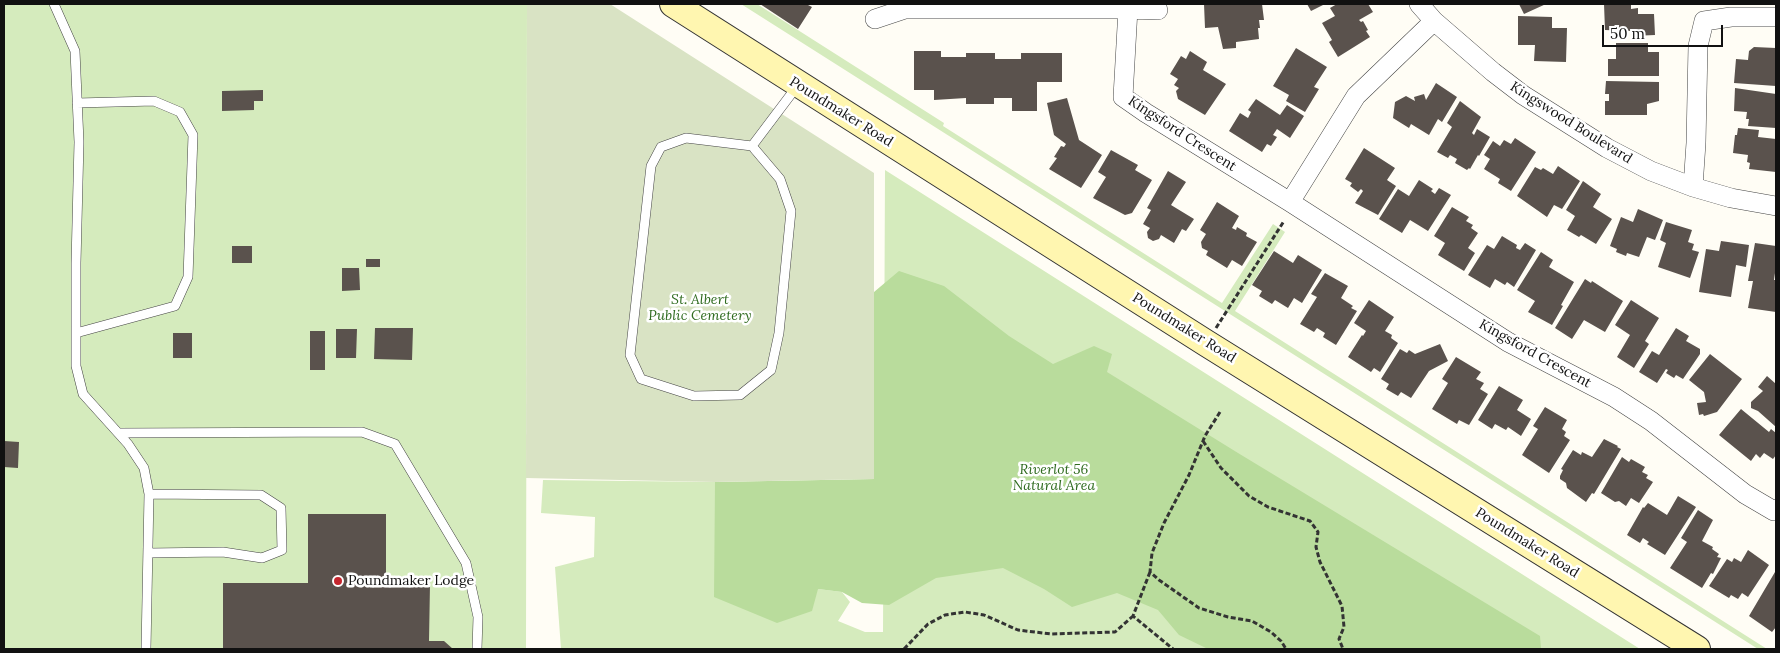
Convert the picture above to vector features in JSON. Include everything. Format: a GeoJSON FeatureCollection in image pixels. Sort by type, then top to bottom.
{"type":"FeatureCollection","features":[{"type":"Feature","properties":{"kind":"street","name":"Poundmaker Road"},"geometry":{"type":"LineString","coordinates":[[673,4],[1198,337],[1697,649]]}},
{"type":"Feature","properties":{"kind":"street","name":"Kingswood Boulevard"},"geometry":{"type":"LineString","coordinates":[[1419,4],[1434,21],[1523,95],[1607,148],[1652,171],[1694,187],[1731,198],[1776,206]]}},
{"type":"Feature","properties":{"kind":"street"},"geometry":{"type":"LineString","coordinates":[[875,19],[905,9],[1158,10]]}},
{"type":"Feature","properties":{"kind":"street","name":"Kingsford Crescent"},"geometry":{"type":"LineString","coordinates":[[1128,9],[1124,97],[1146,113],[1290,202],[1508,342],[1614,397],[1651,421],[1745,494],[1774,511],[1776,509]]}},
{"type":"Feature","properties":{"kind":"street"},"geometry":{"type":"LineString","coordinates":[[1694,187],[1698,46],[1704,21],[1731,17],[1776,18]]}},
{"type":"Feature","properties":{"kind":"street"},"geometry":{"type":"LineString","coordinates":[[1290,202],[1356,96],[1434,21]]}},
{"type":"Feature","properties":{"kind":"lane"},"geometry":{"type":"LineString","coordinates":[[54,4],[75,51],[79,142],[76,366],[83,394],[128,444],[144,468],[149,494],[146,649]]}},
{"type":"Feature","properties":{"kind":"lane"},"geometry":{"type":"LineString","coordinates":[[752,146],[798,85]]}},
{"type":"Feature","properties":{"kind":"lane"},"geometry":{"type":"LineString","coordinates":[[76,333],[175,306],[188,276],[193,135],[180,112],[154,101],[77,102]]}},
{"type":"Feature","properties":{"kind":"lane"},"geometry":{"type":"LineString","coordinates":[[686,138],[752,146],[780,179],[791,211],[779,333],[771,370],[740,396],[694,396],[641,379],[630,355],[651,166],[661,147],[686,138]]}},
{"type":"Feature","properties":{"kind":"lane"},"geometry":{"type":"LineString","coordinates":[[118,432],[362,432],[395,444],[466,563],[478,617],[477,649]]}},
{"type":"Feature","properties":{"kind":"lane"},"geometry":{"type":"LineString","coordinates":[[148,553],[223,552],[262,558],[282,550],[281,508],[261,495],[149,494]]}},
{"type":"Feature","properties":{"kind":"path"},"geometry":{"type":"LineString","coordinates":[[1229,307],[1284,222]]}},
{"type":"Feature","properties":{"kind":"path"},"geometry":{"type":"LineString","coordinates":[[904,649],[928,624],[945,615],[965,612],[984,615],[1018,630],[1051,634],[1115,632],[1133,616],[1150,572],[1152,553],[1164,522],[1203,440],[1220,412]]}},
{"type":"Feature","properties":{"kind":"path"},"geometry":{"type":"LineString","coordinates":[[1203,440],[1221,468],[1250,496],[1268,507],[1310,521],[1318,532],[1316,547],[1320,562],[1342,606],[1344,627],[1339,639],[1343,649]]}},
{"type":"Feature","properties":{"kind":"path"},"geometry":{"type":"LineString","coordinates":[[1150,572],[1199,608],[1228,617],[1252,621],[1271,632],[1286,649]]}},
{"type":"Feature","properties":{"kind":"path"},"geometry":{"type":"LineString","coordinates":[[1133,616],[1173,649]]}},
{"type":"Feature","properties":{"kind":"green space"},"geometry":{"type":"Polygon","coordinates":[[[4,4],[527,4],[526,649],[4,649],[4,4]]]}},
{"type":"Feature","properties":{"kind":"green space","name":"St. Albert Public Cemetery"},"geometry":{"type":"Polygon","coordinates":[[[527,4],[610,4],[874,173],[874,479],[715,482],[526,478],[527,4]]]}},
{"type":"Feature","properties":{"kind":"green space"},"geometry":{"type":"Polygon","coordinates":[[[741,4],[757,4],[944,123],[943,126],[1222,303],[1273,224],[1285,232],[1235,311],[1767,649],[1758,649],[741,4]]]}},
{"type":"Feature","properties":{"kind":"green space","name":"Riverlot 56 Natural Area"},"geometry":{"type":"Polygon","coordinates":[[[885,170],[1640,649],[561,649],[555,567],[594,557],[595,517],[541,513],[543,480],[715,482],[715,597],[818,589],[842,592],[850,602],[838,621],[865,632],[883,632],[885,170]]]}},
{"type":"Feature","properties":{"kind":"green space","name":"Riverlot 56 Natural Area"},"geometry":{"type":"Polygon","coordinates":[[[899,271],[944,286],[1009,336],[1053,364],[1094,346],[1112,354],[1107,372],[1540,636],[1541,649],[1208,649],[1179,635],[1158,610],[1117,593],[1072,607],[1044,589],[1003,568],[936,578],[889,605],[862,603],[842,592],[818,589],[812,611],[777,623],[714,597],[715,482],[874,479],[874,292],[899,271]]]}},
{"type":"Feature","properties":{"kind":"building"},"geometry":{"type":"Polygon","coordinates":[[[760,4],[806,4],[812,7],[798,29],[760,4]]]}},
{"type":"Feature","properties":{"kind":"building"},"geometry":{"type":"Polygon","coordinates":[[[1204,4],[1262,4],[1264,20],[1259,20],[1259,39],[1236,42],[1236,48],[1223,49],[1218,27],[1205,28],[1204,4]]]}},
{"type":"Feature","properties":{"kind":"building"},"geometry":{"type":"Polygon","coordinates":[[[1307,4],[1325,4],[1311,11],[1307,4]]]}},
{"type":"Feature","properties":{"kind":"building"},"geometry":{"type":"Polygon","coordinates":[[[1337,4],[1368,4],[1373,12],[1359,20],[1363,21],[1370,37],[1338,57],[1329,42],[1332,40],[1322,23],[1335,16],[1330,8],[1337,4]]]}},
{"type":"Feature","properties":{"kind":"building"},"geometry":{"type":"Polygon","coordinates":[[[1519,4],[1546,4],[1524,14],[1519,4]]]}},
{"type":"Feature","properties":{"kind":"building"},"geometry":{"type":"Polygon","coordinates":[[[1604,4],[1631,4],[1631,9],[1638,8],[1638,14],[1654,14],[1655,35],[1632,36],[1631,31],[1605,30],[1604,4]]]}},
{"type":"Feature","properties":{"kind":"building"},"geometry":{"type":"Polygon","coordinates":[[[1518,16],[1552,17],[1552,28],[1567,28],[1566,62],[1534,61],[1535,45],[1518,45],[1518,16]]]}},
{"type":"Feature","properties":{"kind":"building"},"geometry":{"type":"Polygon","coordinates":[[[1616,43],[1648,43],[1648,52],[1659,52],[1659,76],[1608,76],[1608,59],[1616,59],[1616,43]]]}},
{"type":"Feature","properties":{"kind":"building"},"geometry":{"type":"Polygon","coordinates":[[[1754,47],[1776,48],[1776,86],[1734,83],[1736,59],[1748,60],[1749,51],[1754,47]]]}},
{"type":"Feature","properties":{"kind":"building"},"geometry":{"type":"Polygon","coordinates":[[[1296,48],[1327,67],[1314,87],[1319,89],[1305,112],[1286,101],[1289,95],[1273,86],[1296,48]]]}},
{"type":"Feature","properties":{"kind":"building"},"geometry":{"type":"Polygon","coordinates":[[[914,51],[941,51],[941,57],[966,57],[966,53],[995,53],[995,59],[1021,59],[1021,53],[1062,53],[1062,82],[1037,82],[1037,111],[1012,111],[1012,98],[994,98],[994,104],[966,104],[966,98],[934,100],[934,90],[914,90],[914,51]]]}},
{"type":"Feature","properties":{"kind":"building"},"geometry":{"type":"Polygon","coordinates":[[[1190,51],[1207,62],[1203,70],[1226,84],[1205,115],[1178,99],[1176,91],[1179,88],[1174,85],[1178,79],[1170,74],[1181,56],[1186,59],[1190,51]]]}},
{"type":"Feature","properties":{"kind":"building"},"geometry":{"type":"Polygon","coordinates":[[[1606,81],[1659,82],[1659,101],[1647,104],[1647,115],[1605,115],[1605,101],[1609,101],[1609,94],[1605,94],[1606,81]]]}},
{"type":"Feature","properties":{"kind":"building"},"geometry":{"type":"Polygon","coordinates":[[[1436,83],[1457,97],[1442,122],[1438,119],[1429,135],[1411,124],[1409,128],[1393,118],[1395,102],[1406,96],[1415,101],[1414,97],[1424,94],[1426,100],[1436,83]]]}},
{"type":"Feature","properties":{"kind":"building"},"geometry":{"type":"Polygon","coordinates":[[[1735,88],[1776,94],[1776,128],[1748,126],[1747,112],[1734,111],[1735,88]]]}},
{"type":"Feature","properties":{"kind":"building"},"geometry":{"type":"Polygon","coordinates":[[[263,90],[263,101],[254,101],[254,110],[222,111],[222,91],[263,90]]]}},
{"type":"Feature","properties":{"kind":"building"},"geometry":{"type":"Polygon","coordinates":[[[1067,98],[1079,140],[1102,155],[1081,188],[1049,169],[1057,158],[1054,157],[1061,146],[1064,147],[1066,144],[1054,135],[1047,103],[1067,98]]]}},
{"type":"Feature","properties":{"kind":"building"},"geometry":{"type":"Polygon","coordinates":[[[1256,99],[1280,115],[1287,105],[1304,116],[1290,138],[1277,129],[1273,135],[1277,137],[1271,146],[1267,144],[1262,152],[1229,131],[1240,113],[1248,118],[1251,112],[1248,110],[1256,99]]]}},
{"type":"Feature","properties":{"kind":"building"},"geometry":{"type":"Polygon","coordinates":[[[1460,101],[1481,117],[1472,133],[1474,135],[1477,129],[1490,137],[1470,169],[1467,170],[1455,163],[1457,159],[1450,155],[1448,158],[1437,152],[1452,127],[1447,123],[1460,101]]]}},
{"type":"Feature","properties":{"kind":"building"},"geometry":{"type":"Polygon","coordinates":[[[1738,128],[1759,130],[1758,137],[1776,139],[1776,172],[1749,169],[1748,155],[1733,153],[1735,135],[1737,135],[1738,128]]]}},
{"type":"Feature","properties":{"kind":"building"},"geometry":{"type":"Polygon","coordinates":[[[1515,138],[1536,152],[1511,191],[1498,183],[1500,179],[1484,169],[1490,159],[1484,155],[1493,141],[1500,146],[1504,140],[1511,144],[1515,138]]]}},
{"type":"Feature","properties":{"kind":"building"},"geometry":{"type":"Polygon","coordinates":[[[1364,148],[1395,168],[1387,180],[1396,186],[1378,215],[1355,203],[1363,191],[1361,189],[1358,192],[1350,186],[1352,183],[1345,179],[1364,148]]]}},
{"type":"Feature","properties":{"kind":"building"},"geometry":{"type":"Polygon","coordinates":[[[1111,150],[1138,165],[1135,170],[1152,180],[1132,213],[1125,215],[1093,198],[1106,177],[1098,172],[1111,150]]]}},
{"type":"Feature","properties":{"kind":"building"},"geometry":{"type":"Polygon","coordinates":[[[1558,166],[1580,181],[1562,209],[1554,205],[1547,217],[1517,196],[1535,167],[1541,170],[1543,168],[1553,174],[1558,166]]]}},
{"type":"Feature","properties":{"kind":"building"},"geometry":{"type":"Polygon","coordinates":[[[1168,171],[1186,182],[1171,205],[1194,219],[1186,231],[1182,229],[1174,243],[1161,235],[1159,239],[1153,241],[1148,238],[1147,232],[1150,228],[1143,224],[1151,210],[1147,208],[1168,171]]]}},
{"type":"Feature","properties":{"kind":"building"},"geometry":{"type":"Polygon","coordinates":[[[1419,180],[1433,189],[1431,191],[1435,194],[1439,188],[1451,195],[1428,231],[1410,220],[1402,233],[1379,219],[1398,189],[1409,196],[1419,180]]]}},
{"type":"Feature","properties":{"kind":"building"},"geometry":{"type":"Polygon","coordinates":[[[1583,181],[1601,194],[1593,207],[1612,219],[1596,244],[1581,235],[1579,237],[1567,230],[1575,216],[1566,210],[1583,181]]]}},
{"type":"Feature","properties":{"kind":"building"},"geometry":{"type":"Polygon","coordinates":[[[1217,202],[1239,216],[1232,228],[1236,230],[1237,227],[1247,233],[1246,236],[1257,242],[1242,266],[1232,260],[1227,268],[1206,255],[1208,251],[1202,248],[1201,242],[1206,234],[1200,230],[1217,202]]]}},
{"type":"Feature","properties":{"kind":"building"},"geometry":{"type":"Polygon","coordinates":[[[1452,207],[1469,217],[1466,221],[1473,225],[1471,228],[1478,233],[1468,248],[1475,253],[1464,271],[1438,255],[1445,243],[1434,236],[1452,207]]]}},
{"type":"Feature","properties":{"kind":"building"},"geometry":{"type":"Polygon","coordinates":[[[1638,209],[1663,220],[1655,240],[1647,237],[1639,257],[1627,253],[1626,256],[1616,252],[1617,249],[1610,246],[1621,217],[1633,222],[1638,209]]]}},
{"type":"Feature","properties":{"kind":"building"},"geometry":{"type":"Polygon","coordinates":[[[1666,222],[1692,230],[1688,242],[1694,244],[1692,250],[1699,252],[1690,278],[1658,267],[1666,243],[1660,240],[1666,222]]]}},
{"type":"Feature","properties":{"kind":"building"},"geometry":{"type":"Polygon","coordinates":[[[1502,236],[1517,245],[1516,248],[1520,250],[1525,243],[1536,250],[1514,287],[1507,282],[1505,285],[1495,279],[1490,288],[1468,275],[1487,245],[1494,249],[1502,236]]]}},
{"type":"Feature","properties":{"kind":"building"},"geometry":{"type":"Polygon","coordinates":[[[1721,241],[1749,245],[1746,267],[1736,265],[1731,297],[1699,292],[1706,249],[1719,251],[1721,241]]]}},
{"type":"Feature","properties":{"kind":"building"},"geometry":{"type":"Polygon","coordinates":[[[1755,243],[1776,246],[1774,280],[1776,280],[1776,312],[1748,308],[1753,281],[1748,281],[1755,243]]]}},
{"type":"Feature","properties":{"kind":"building"},"geometry":{"type":"Polygon","coordinates":[[[232,246],[252,246],[252,263],[232,263],[232,246]]]}},
{"type":"Feature","properties":{"kind":"building"},"geometry":{"type":"Polygon","coordinates":[[[1274,251],[1293,263],[1298,255],[1322,270],[1302,303],[1294,298],[1288,308],[1275,300],[1272,304],[1259,296],[1262,291],[1252,285],[1274,251]]]}},
{"type":"Feature","properties":{"kind":"building"},"geometry":{"type":"Polygon","coordinates":[[[1541,252],[1553,260],[1549,267],[1574,282],[1552,325],[1528,312],[1535,301],[1517,290],[1541,252]]]}},
{"type":"Feature","properties":{"kind":"building"},"geometry":{"type":"Polygon","coordinates":[[[366,259],[380,259],[380,267],[366,267],[366,259]]]}},
{"type":"Feature","properties":{"kind":"building"},"geometry":{"type":"Polygon","coordinates":[[[342,268],[359,268],[360,290],[342,291],[342,268]]]}},
{"type":"Feature","properties":{"kind":"building"},"geometry":{"type":"Polygon","coordinates":[[[1325,273],[1348,286],[1341,298],[1357,311],[1336,345],[1323,337],[1325,333],[1317,328],[1314,332],[1300,324],[1317,297],[1311,294],[1325,273]]]}},
{"type":"Feature","properties":{"kind":"building"},"geometry":{"type":"Polygon","coordinates":[[[1585,279],[1591,283],[1592,281],[1623,301],[1605,332],[1584,320],[1572,339],[1555,328],[1585,279]]]}},
{"type":"Feature","properties":{"kind":"building"},"geometry":{"type":"Polygon","coordinates":[[[1369,300],[1394,317],[1385,331],[1392,335],[1391,338],[1398,343],[1380,372],[1374,368],[1371,372],[1348,357],[1366,331],[1354,323],[1369,300]]]}},
{"type":"Feature","properties":{"kind":"building"},"geometry":{"type":"Polygon","coordinates":[[[1631,300],[1659,318],[1645,341],[1649,344],[1634,368],[1617,357],[1630,335],[1615,325],[1631,300]]]}},
{"type":"Feature","properties":{"kind":"building"},"geometry":{"type":"Polygon","coordinates":[[[375,328],[413,328],[412,360],[374,359],[375,328]]]}},
{"type":"Feature","properties":{"kind":"building"},"geometry":{"type":"Polygon","coordinates":[[[1676,328],[1689,336],[1686,341],[1700,349],[1700,354],[1683,379],[1676,375],[1674,378],[1666,373],[1668,370],[1666,369],[1657,383],[1639,372],[1652,351],[1659,355],[1676,328]]]}},
{"type":"Feature","properties":{"kind":"building"},"geometry":{"type":"Polygon","coordinates":[[[336,329],[357,329],[356,358],[336,358],[336,329]]]}},
{"type":"Feature","properties":{"kind":"building"},"geometry":{"type":"Polygon","coordinates":[[[310,331],[325,331],[325,370],[310,370],[310,331]]]}},
{"type":"Feature","properties":{"kind":"building"},"geometry":{"type":"Polygon","coordinates":[[[173,333],[192,333],[192,358],[173,358],[173,333]]]}},
{"type":"Feature","properties":{"kind":"building"},"geometry":{"type":"Polygon","coordinates":[[[1440,344],[1448,361],[1429,371],[1411,398],[1401,392],[1398,396],[1386,389],[1389,384],[1381,379],[1400,349],[1407,353],[1409,350],[1415,354],[1440,344]]]}},
{"type":"Feature","properties":{"kind":"building"},"geometry":{"type":"Polygon","coordinates":[[[1710,354],[1742,379],[1717,412],[1704,416],[1703,414],[1699,415],[1697,403],[1706,402],[1704,392],[1689,380],[1710,354]]]}},
{"type":"Feature","properties":{"kind":"building"},"geometry":{"type":"Polygon","coordinates":[[[1456,357],[1481,372],[1476,379],[1484,383],[1480,389],[1488,394],[1469,425],[1459,420],[1457,424],[1432,409],[1448,383],[1442,379],[1456,357]]]}},
{"type":"Feature","properties":{"kind":"building"},"geometry":{"type":"Polygon","coordinates":[[[1767,376],[1776,384],[1776,427],[1758,411],[1751,408],[1751,402],[1763,391],[1758,387],[1767,376]]]}},
{"type":"Feature","properties":{"kind":"building"},"geometry":{"type":"Polygon","coordinates":[[[1499,386],[1523,400],[1517,410],[1531,419],[1521,436],[1508,427],[1506,430],[1495,424],[1492,429],[1478,420],[1499,386]]]}},
{"type":"Feature","properties":{"kind":"building"},"geometry":{"type":"Polygon","coordinates":[[[1545,407],[1567,420],[1562,429],[1566,432],[1564,436],[1570,440],[1549,473],[1522,455],[1538,429],[1533,426],[1545,407]]]}},
{"type":"Feature","properties":{"kind":"building"},"geometry":{"type":"Polygon","coordinates":[[[1741,409],[1769,432],[1771,429],[1776,433],[1776,455],[1773,459],[1764,453],[1760,458],[1756,454],[1751,461],[1719,435],[1741,409]]]}},
{"type":"Feature","properties":{"kind":"building"},"geometry":{"type":"Polygon","coordinates":[[[1604,439],[1621,449],[1594,494],[1592,493],[1586,502],[1567,488],[1566,483],[1560,479],[1563,470],[1561,469],[1573,450],[1581,455],[1582,452],[1592,457],[1604,439]]]}},
{"type":"Feature","properties":{"kind":"building"},"geometry":{"type":"Polygon","coordinates":[[[4,441],[19,442],[18,468],[4,467],[4,441]]]}},
{"type":"Feature","properties":{"kind":"building"},"geometry":{"type":"Polygon","coordinates":[[[1622,457],[1629,462],[1631,459],[1645,467],[1642,472],[1648,475],[1646,478],[1653,482],[1639,503],[1631,498],[1626,506],[1619,501],[1615,502],[1601,493],[1622,457]]]}},
{"type":"Feature","properties":{"kind":"building"},"geometry":{"type":"Polygon","coordinates":[[[1678,496],[1696,507],[1665,555],[1647,544],[1649,542],[1643,538],[1640,543],[1627,535],[1643,507],[1648,503],[1667,515],[1678,496]]]}},
{"type":"Feature","properties":{"kind":"building"},"geometry":{"type":"Polygon","coordinates":[[[1698,510],[1713,520],[1702,541],[1713,547],[1712,549],[1719,554],[1717,557],[1721,558],[1713,574],[1711,573],[1702,588],[1670,568],[1687,542],[1681,538],[1698,510]]]}},
{"type":"Feature","properties":{"kind":"building","name":"Poundmaker Lodge"},"geometry":{"type":"Polygon","coordinates":[[[308,514],[386,514],[386,578],[369,578],[369,584],[430,584],[429,641],[444,641],[453,649],[223,649],[223,583],[308,583],[308,514]]]}},
{"type":"Feature","properties":{"kind":"building"},"geometry":{"type":"Polygon","coordinates":[[[1748,550],[1769,565],[1748,597],[1742,593],[1738,599],[1731,595],[1729,598],[1709,586],[1727,559],[1732,562],[1734,558],[1741,562],[1748,550]]]}},
{"type":"Feature","properties":{"kind":"building"},"geometry":{"type":"Polygon","coordinates":[[[1775,572],[1776,627],[1772,632],[1749,616],[1775,572]]]}},
{"type":"Feature","properties":{"kind":"place","name":"Poundmaker Lodge"},"geometry":{"type":"Point","coordinates":[338,581]}}]}
